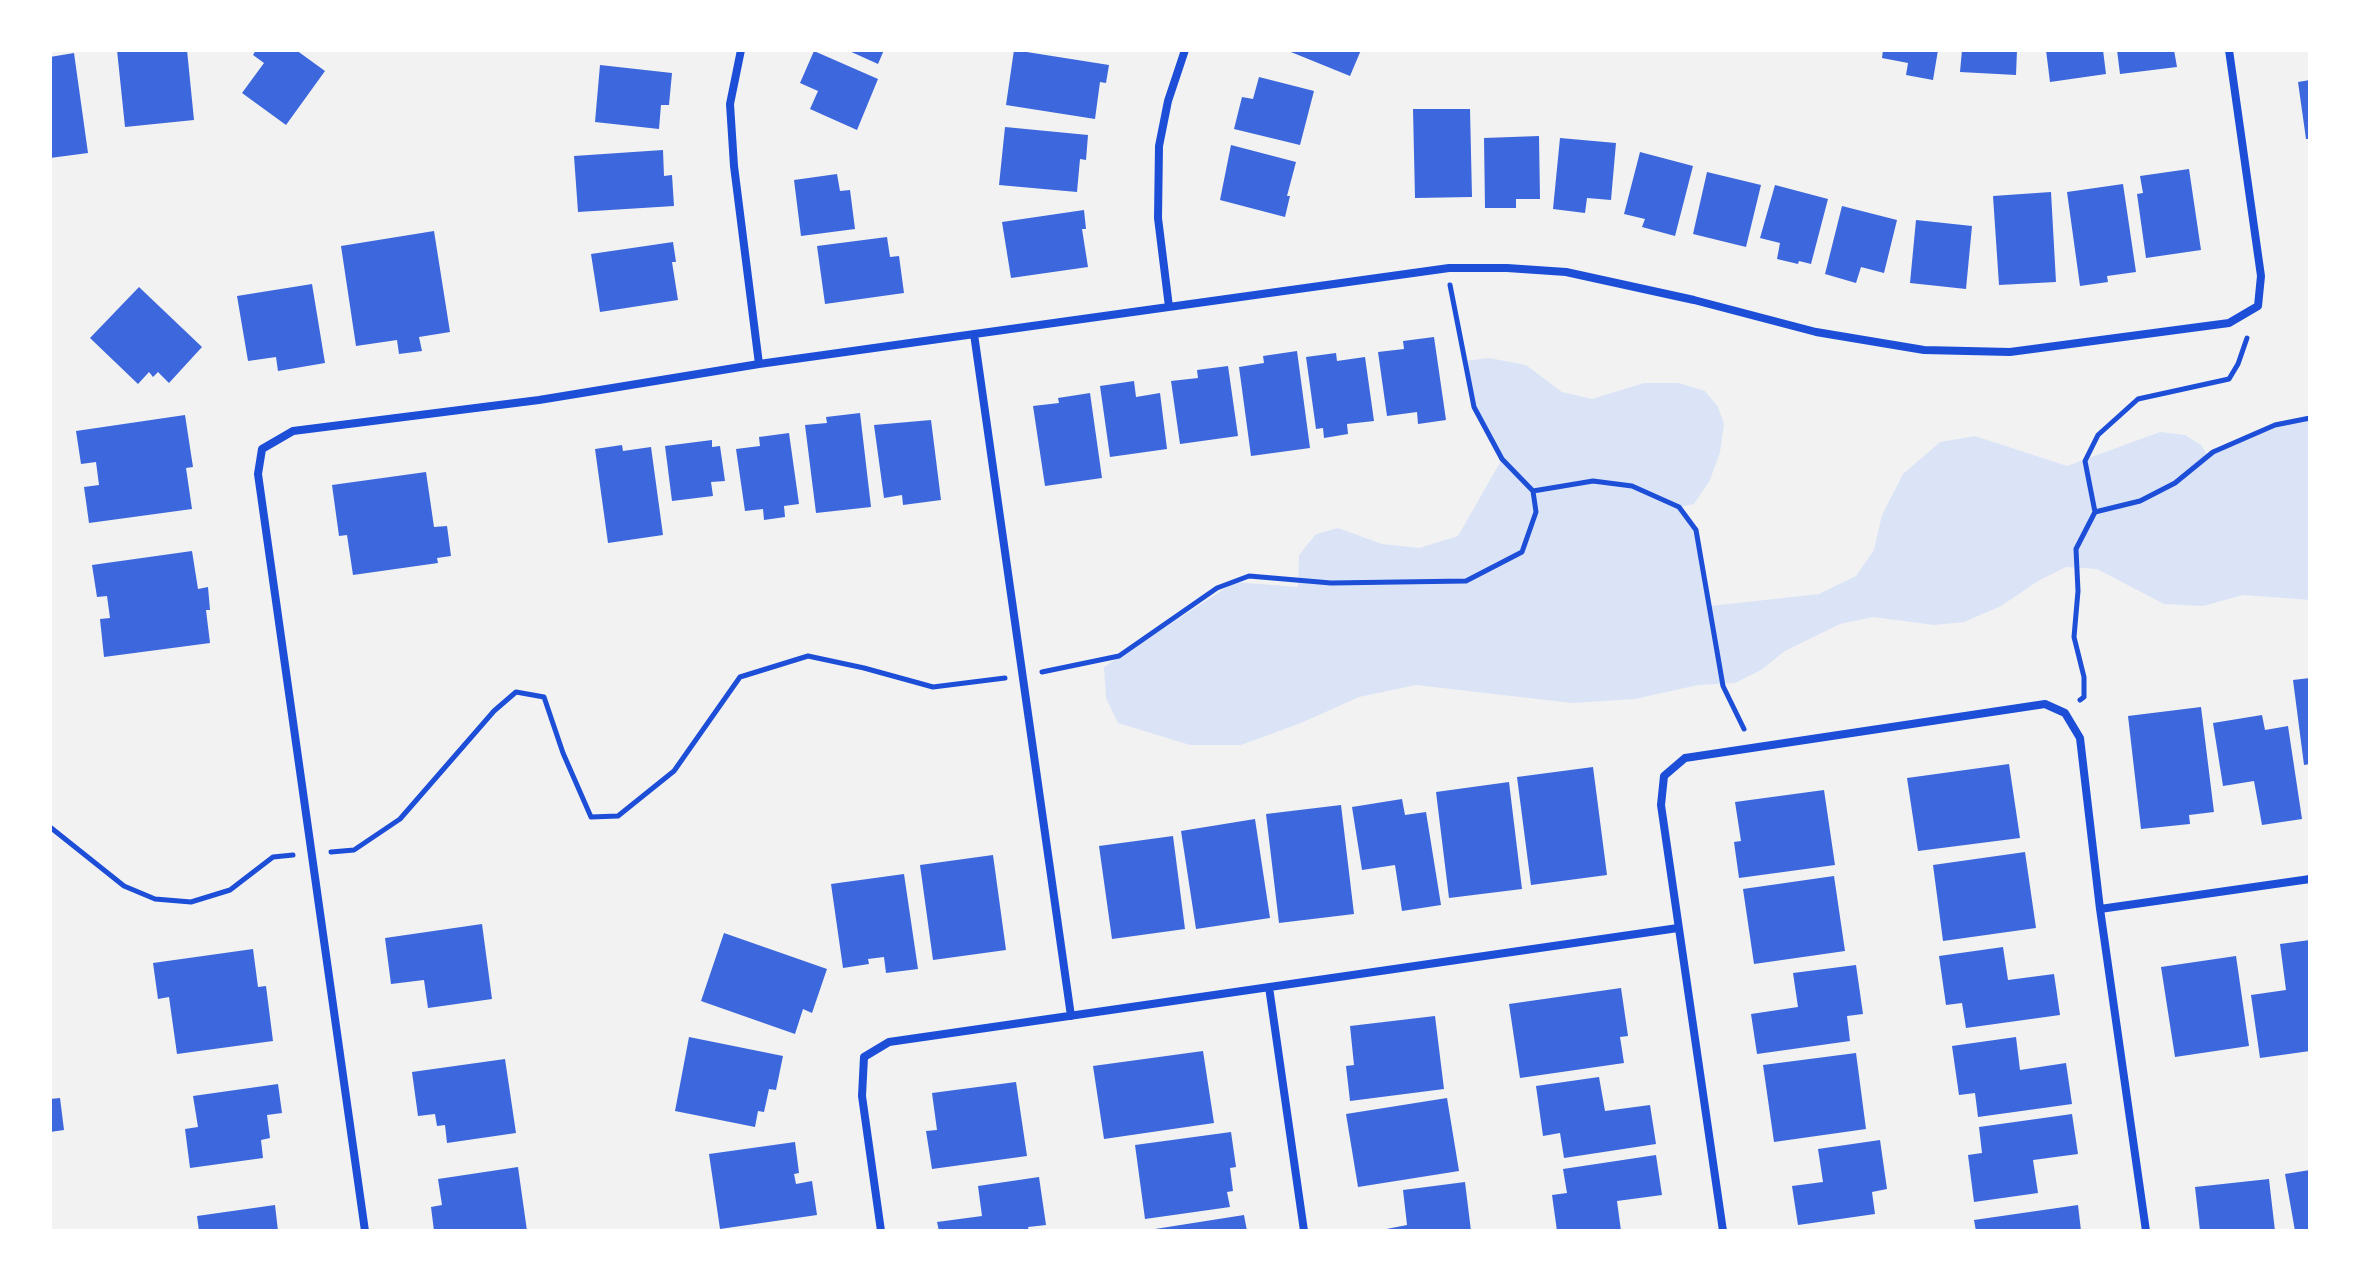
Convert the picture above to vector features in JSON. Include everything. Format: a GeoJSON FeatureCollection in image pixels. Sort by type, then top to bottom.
{"type":"FeatureCollection","features":[{"type":"Feature","properties":{"kind":"street"},"geometry":{"type":"LineString","coordinates":[[741,50],[730,104],[734,166],[759,364]]}},
{"type":"Feature","properties":{"kind":"street"},"geometry":{"type":"LineString","coordinates":[[1169,307],[1158,218],[1157,169],[1168,101],[1185,50]]}},
{"type":"Feature","properties":{"kind":"street"},"geometry":{"type":"LineString","coordinates":[[365,1231],[258,474],[262,449],[293,431],[539,400],[759,364],[1449,268],[1566,272],[1694,300],[1816,332],[1924,350],[2010,352],[2229,323],[2258,306],[2261,276],[2229,50]]}},
{"type":"Feature","properties":{"kind":"street"},"geometry":{"type":"LineString","coordinates":[[974,334],[1071,1016]]}},
{"type":"Feature","properties":{"kind":"street"},"geometry":{"type":"LineString","coordinates":[[1723,1231],[1661,805],[1664,776],[1685,758],[2045,704],[2065,713],[2080,738],[2100,909],[2146,1231]]}},
{"type":"Feature","properties":{"kind":"street"},"geometry":{"type":"LineString","coordinates":[[2100,909],[2310,879]]}},
{"type":"Feature","properties":{"kind":"street"},"geometry":{"type":"LineString","coordinates":[[881,1231],[862,1096],[864,1057],[889,1042],[1678,928]]}},
{"type":"Feature","properties":{"kind":"street"},"geometry":{"type":"LineString","coordinates":[[1269,987],[1304,1231]]}},
{"type":"Feature","properties":{"kind":"path"},"geometry":{"type":"LineString","coordinates":[[50,827],[124,886],[155,899],[191,902],[230,890],[273,857],[354,850],[400,819],[494,711],[516,692],[544,697],[563,753],[591,817],[618,816],[674,771],[740,677],[808,656],[933,687],[1056,670],[1119,656],[1217,588],[1249,576],[1331,583],[1466,581],[1522,552],[1536,512],[1533,491],[1502,459],[1474,407],[1452,305],[1449,268]]}},
{"type":"Feature","properties":{"kind":"path"},"geometry":{"type":"LineString","coordinates":[[2065,713],[2084,697],[2084,677],[2074,637],[2078,591],[2076,549],[2095,512],[2085,461],[2098,435],[2138,399],[2229,379],[2238,364],[2258,306]]}},
{"type":"Feature","properties":{"kind":"path"},"geometry":{"type":"LineString","coordinates":[[2095,512],[2140,501],[2175,483],[2213,452],[2275,425],[2310,418]]}},
{"type":"Feature","properties":{"kind":"path"},"geometry":{"type":"LineString","coordinates":[[1533,491],[1593,481],[1632,486],[1679,507],[1696,530],[1723,686],[1743,723],[1749,748]]}},
{"type":"Feature","properties":{"kind":"shaded area"},"geometry":{"type":"Polygon","coordinates":[[[1489,358],[1526,365],[1562,392],[1592,399],[1644,383],[1679,383],[1705,391],[1718,407],[1724,424],[1720,452],[1710,480],[1694,504],[1680,507],[1696,530],[1710,606],[1819,594],[1856,576],[1874,550],[1882,515],[1903,474],[1940,442],[1975,436],[2067,466],[2160,432],[2185,435],[2201,445],[2208,456],[2275,425],[2310,419],[2310,600],[2243,595],[2203,606],[2164,604],[2097,569],[2066,567],[2038,581],[2001,606],[1964,622],[1934,625],[1873,617],[1840,624],[1785,651],[1761,670],[1735,683],[1698,685],[1635,699],[1572,703],[1416,685],[1359,697],[1241,745],[1190,745],[1118,723],[1106,698],[1104,667],[1235,582],[1298,587],[1299,555],[1316,534],[1338,528],[1382,544],[1419,548],[1458,536],[1502,459],[1474,407],[1464,361],[1489,358]]]}},
{"type":"Feature","properties":{"kind":"building"},"geometry":{"type":"Polygon","coordinates":[[[117,50],[187,50],[194,120],[125,127],[117,50]]]}},
{"type":"Feature","properties":{"kind":"building"},"geometry":{"type":"Polygon","coordinates":[[[256,50],[296,50],[325,71],[286,125],[242,93],[264,63],[253,55],[256,50]]]}},
{"type":"Feature","properties":{"kind":"building"},"geometry":{"type":"Polygon","coordinates":[[[847,50],[884,50],[878,64],[847,50]]]}},
{"type":"Feature","properties":{"kind":"building"},"geometry":{"type":"Polygon","coordinates":[[[1014,50],[1109,65],[1106,83],[1100,82],[1095,119],[1006,105],[1014,50]]]}},
{"type":"Feature","properties":{"kind":"building"},"geometry":{"type":"Polygon","coordinates":[[[1286,50],[1361,50],[1350,76],[1286,50]]]}},
{"type":"Feature","properties":{"kind":"building"},"geometry":{"type":"Polygon","coordinates":[[[1883,50],[1938,50],[1933,80],[1906,75],[1908,63],[1882,58],[1883,50]]]}},
{"type":"Feature","properties":{"kind":"building"},"geometry":{"type":"Polygon","coordinates":[[[1962,50],[2017,50],[2016,75],[1960,72],[1962,50]]]}},
{"type":"Feature","properties":{"kind":"building"},"geometry":{"type":"Polygon","coordinates":[[[2046,50],[2103,50],[2106,74],[2050,82],[2046,50]]]}},
{"type":"Feature","properties":{"kind":"building"},"geometry":{"type":"Polygon","coordinates":[[[2117,50],[2174,50],[2177,67],[2120,74],[2117,50]]]}},
{"type":"Feature","properties":{"kind":"building"},"geometry":{"type":"Polygon","coordinates":[[[814,51],[878,79],[857,130],[810,109],[818,91],[800,83],[814,51]]]}},
{"type":"Feature","properties":{"kind":"building"},"geometry":{"type":"Polygon","coordinates":[[[74,53],[88,153],[50,158],[50,57],[74,53]]]}},
{"type":"Feature","properties":{"kind":"building"},"geometry":{"type":"Polygon","coordinates":[[[600,65],[672,73],[669,105],[661,105],[659,129],[595,122],[600,65]]]}},
{"type":"Feature","properties":{"kind":"building"},"geometry":{"type":"Polygon","coordinates":[[[1259,77],[1314,91],[1300,145],[1234,129],[1242,97],[1253,99],[1259,77]]]}},
{"type":"Feature","properties":{"kind":"building"},"geometry":{"type":"Polygon","coordinates":[[[2310,80],[2310,139],[2306,139],[2298,82],[2310,80]]]}},
{"type":"Feature","properties":{"kind":"building"},"geometry":{"type":"Polygon","coordinates":[[[1413,109],[1470,109],[1472,197],[1415,198],[1413,109]]]}},
{"type":"Feature","properties":{"kind":"building"},"geometry":{"type":"Polygon","coordinates":[[[1005,127],[1088,135],[1086,160],[1080,159],[1077,192],[999,185],[1005,127]]]}},
{"type":"Feature","properties":{"kind":"building"},"geometry":{"type":"Polygon","coordinates":[[[1539,136],[1540,199],[1516,199],[1516,208],[1485,208],[1484,138],[1539,136]]]}},
{"type":"Feature","properties":{"kind":"building"},"geometry":{"type":"Polygon","coordinates":[[[1560,138],[1616,143],[1611,200],[1587,198],[1585,213],[1553,209],[1560,138]]]}},
{"type":"Feature","properties":{"kind":"building"},"geometry":{"type":"Polygon","coordinates":[[[1231,145],[1296,162],[1285,217],[1220,200],[1231,145]]]}},
{"type":"Feature","properties":{"kind":"building"},"geometry":{"type":"Polygon","coordinates":[[[663,150],[664,176],[672,175],[674,206],[578,212],[574,156],[663,150]]]}},
{"type":"Feature","properties":{"kind":"building"},"geometry":{"type":"Polygon","coordinates":[[[1640,152],[1693,166],[1675,236],[1642,227],[1645,219],[1624,214],[1640,152]]]}},
{"type":"Feature","properties":{"kind":"building"},"geometry":{"type":"Polygon","coordinates":[[[2189,169],[2201,250],[2146,258],[2137,194],[2143,193],[2140,176],[2189,169]]]}},
{"type":"Feature","properties":{"kind":"building"},"geometry":{"type":"Polygon","coordinates":[[[1707,172],[1761,185],[1746,247],[1693,234],[1707,172]]]}},
{"type":"Feature","properties":{"kind":"building"},"geometry":{"type":"Polygon","coordinates":[[[837,174],[840,191],[850,190],[855,229],[801,236],[794,180],[837,174]]]}},
{"type":"Feature","properties":{"kind":"building"},"geometry":{"type":"Polygon","coordinates":[[[2123,184],[2136,272],[2107,276],[2108,282],[2080,286],[2067,192],[2123,184]]]}},
{"type":"Feature","properties":{"kind":"building"},"geometry":{"type":"Polygon","coordinates":[[[1775,185],[1828,199],[1811,264],[1777,259],[1780,243],[1760,238],[1775,185]]]}},
{"type":"Feature","properties":{"kind":"building"},"geometry":{"type":"Polygon","coordinates":[[[2051,192],[2056,282],[1999,285],[1993,196],[2051,192]]]}},
{"type":"Feature","properties":{"kind":"building"},"geometry":{"type":"Polygon","coordinates":[[[1842,206],[1897,220],[1884,273],[1861,267],[1856,283],[1825,274],[1842,206]]]}},
{"type":"Feature","properties":{"kind":"building"},"geometry":{"type":"Polygon","coordinates":[[[1084,210],[1086,229],[1082,229],[1088,267],[1011,278],[1002,222],[1084,210]]]}},
{"type":"Feature","properties":{"kind":"building"},"geometry":{"type":"Polygon","coordinates":[[[1916,220],[1972,226],[1966,289],[1910,283],[1916,220]]]}},
{"type":"Feature","properties":{"kind":"building"},"geometry":{"type":"Polygon","coordinates":[[[434,231],[450,332],[419,337],[422,351],[399,354],[397,340],[356,346],[341,246],[434,231]]]}},
{"type":"Feature","properties":{"kind":"building"},"geometry":{"type":"Polygon","coordinates":[[[887,237],[890,257],[899,256],[904,293],[825,304],[817,246],[887,237]]]}},
{"type":"Feature","properties":{"kind":"building"},"geometry":{"type":"Polygon","coordinates":[[[673,242],[676,262],[672,262],[678,300],[600,312],[591,254],[673,242]]]}},
{"type":"Feature","properties":{"kind":"building"},"geometry":{"type":"Polygon","coordinates":[[[312,284],[325,363],[278,371],[276,357],[248,361],[237,296],[312,284]]]}},
{"type":"Feature","properties":{"kind":"building"},"geometry":{"type":"Polygon","coordinates":[[[139,287],[202,347],[169,383],[158,372],[153,377],[149,372],[138,384],[90,338],[139,287]]]}},
{"type":"Feature","properties":{"kind":"building"},"geometry":{"type":"Polygon","coordinates":[[[1434,337],[1446,420],[1418,424],[1417,412],[1387,416],[1378,352],[1404,349],[1403,341],[1434,337]]]}},
{"type":"Feature","properties":{"kind":"building"},"geometry":{"type":"Polygon","coordinates":[[[1297,351],[1310,448],[1251,456],[1239,367],[1264,363],[1263,356],[1297,351]]]}},
{"type":"Feature","properties":{"kind":"building"},"geometry":{"type":"Polygon","coordinates":[[[1336,353],[1337,361],[1365,357],[1374,421],[1347,424],[1348,434],[1324,438],[1323,428],[1316,429],[1306,357],[1336,353]]]}},
{"type":"Feature","properties":{"kind":"building"},"geometry":{"type":"Polygon","coordinates":[[[1228,366],[1238,436],[1180,444],[1171,381],[1198,378],[1197,370],[1228,366]]]}},
{"type":"Feature","properties":{"kind":"building"},"geometry":{"type":"Polygon","coordinates":[[[1134,381],[1136,397],[1160,393],[1167,449],[1110,457],[1100,386],[1134,381]]]}},
{"type":"Feature","properties":{"kind":"building"},"geometry":{"type":"Polygon","coordinates":[[[1090,393],[1102,478],[1045,486],[1033,406],[1059,403],[1058,398],[1090,393]]]}},
{"type":"Feature","properties":{"kind":"building"},"geometry":{"type":"Polygon","coordinates":[[[860,413],[871,507],[816,513],[805,425],[827,423],[826,417],[860,413]]]}},
{"type":"Feature","properties":{"kind":"building"},"geometry":{"type":"Polygon","coordinates":[[[185,415],[193,467],[186,468],[192,509],[89,523],[84,487],[99,485],[96,462],[81,464],[76,431],[185,415]]]}},
{"type":"Feature","properties":{"kind":"building"},"geometry":{"type":"Polygon","coordinates":[[[931,420],[941,500],[903,505],[902,495],[884,498],[874,425],[931,420]]]}},
{"type":"Feature","properties":{"kind":"building"},"geometry":{"type":"Polygon","coordinates":[[[789,433],[799,504],[784,506],[785,517],[764,520],[763,509],[745,511],[736,449],[760,446],[759,437],[789,433]]]}},
{"type":"Feature","properties":{"kind":"building"},"geometry":{"type":"Polygon","coordinates":[[[712,440],[712,447],[720,446],[725,481],[711,482],[713,496],[672,501],[665,446],[712,440]]]}},
{"type":"Feature","properties":{"kind":"building"},"geometry":{"type":"Polygon","coordinates":[[[622,445],[623,451],[651,447],[663,535],[608,543],[595,449],[622,445]]]}},
{"type":"Feature","properties":{"kind":"building"},"geometry":{"type":"Polygon","coordinates":[[[426,472],[434,527],[447,526],[451,556],[437,558],[438,563],[353,575],[347,535],[339,536],[332,485],[426,472]]]}},
{"type":"Feature","properties":{"kind":"building"},"geometry":{"type":"Polygon","coordinates":[[[192,551],[198,589],[208,587],[210,610],[206,610],[210,643],[104,657],[100,619],[110,618],[107,596],[97,597],[92,565],[192,551]]]}},
{"type":"Feature","properties":{"kind":"building"},"geometry":{"type":"Polygon","coordinates":[[[2310,678],[2310,764],[2304,765],[2293,680],[2310,678]]]}},
{"type":"Feature","properties":{"kind":"building"},"geometry":{"type":"Polygon","coordinates":[[[2201,707],[2214,812],[2189,815],[2190,824],[2141,829],[2128,716],[2201,707]]]}},
{"type":"Feature","properties":{"kind":"building"},"geometry":{"type":"Polygon","coordinates":[[[2262,715],[2265,730],[2288,726],[2302,819],[2262,825],[2254,781],[2223,786],[2213,723],[2262,715]]]}},
{"type":"Feature","properties":{"kind":"building"},"geometry":{"type":"Polygon","coordinates":[[[2009,764],[2020,838],[1918,851],[1907,778],[2009,764]]]}},
{"type":"Feature","properties":{"kind":"building"},"geometry":{"type":"Polygon","coordinates":[[[1593,767],[1607,875],[1531,885],[1517,777],[1593,767]]]}},
{"type":"Feature","properties":{"kind":"building"},"geometry":{"type":"Polygon","coordinates":[[[1509,782],[1522,889],[1449,898],[1436,792],[1509,782]]]}},
{"type":"Feature","properties":{"kind":"building"},"geometry":{"type":"Polygon","coordinates":[[[1824,790],[1835,865],[1739,878],[1734,842],[1741,841],[1735,802],[1824,790]]]}},
{"type":"Feature","properties":{"kind":"building"},"geometry":{"type":"Polygon","coordinates":[[[1402,799],[1405,815],[1426,812],[1441,905],[1402,911],[1395,865],[1362,870],[1352,807],[1402,799]]]}},
{"type":"Feature","properties":{"kind":"building"},"geometry":{"type":"Polygon","coordinates":[[[1341,805],[1354,914],[1279,923],[1266,814],[1341,805]]]}},
{"type":"Feature","properties":{"kind":"building"},"geometry":{"type":"Polygon","coordinates":[[[1255,819],[1270,918],[1196,929],[1181,831],[1255,819]]]}},
{"type":"Feature","properties":{"kind":"building"},"geometry":{"type":"Polygon","coordinates":[[[1173,836],[1185,929],[1112,939],[1099,846],[1173,836]]]}},
{"type":"Feature","properties":{"kind":"building"},"geometry":{"type":"Polygon","coordinates":[[[2025,852],[2036,928],[1943,941],[1933,865],[2025,852]]]}},
{"type":"Feature","properties":{"kind":"building"},"geometry":{"type":"Polygon","coordinates":[[[993,855],[1006,950],[933,960],[920,865],[993,855]]]}},
{"type":"Feature","properties":{"kind":"building"},"geometry":{"type":"Polygon","coordinates":[[[904,874],[918,969],[886,973],[884,957],[868,959],[869,964],[843,968],[831,884],[904,874]]]}},
{"type":"Feature","properties":{"kind":"building"},"geometry":{"type":"Polygon","coordinates":[[[1834,876],[1845,951],[1754,964],[1743,889],[1834,876]]]}},
{"type":"Feature","properties":{"kind":"building"},"geometry":{"type":"Polygon","coordinates":[[[482,924],[492,999],[428,1008],[424,980],[391,984],[385,938],[482,924]]]}},
{"type":"Feature","properties":{"kind":"building"},"geometry":{"type":"Polygon","coordinates":[[[724,933],[827,969],[812,1013],[803,1009],[795,1034],[701,1001],[724,933]]]}},
{"type":"Feature","properties":{"kind":"building"},"geometry":{"type":"Polygon","coordinates":[[[2310,940],[2310,1051],[2260,1058],[2251,995],[2286,990],[2280,944],[2310,940]]]}},
{"type":"Feature","properties":{"kind":"building"},"geometry":{"type":"Polygon","coordinates":[[[2003,947],[2008,980],[2054,974],[2060,1015],[1966,1028],[1962,1003],[1946,1005],[1939,956],[2003,947]]]}},
{"type":"Feature","properties":{"kind":"building"},"geometry":{"type":"Polygon","coordinates":[[[253,949],[258,987],[266,986],[273,1041],[177,1054],[169,997],[158,999],[153,963],[253,949]]]}},
{"type":"Feature","properties":{"kind":"building"},"geometry":{"type":"Polygon","coordinates":[[[2236,956],[2249,1046],[2175,1057],[2161,967],[2236,956]]]}},
{"type":"Feature","properties":{"kind":"building"},"geometry":{"type":"Polygon","coordinates":[[[1856,965],[1863,1014],[1847,1016],[1850,1041],[1757,1054],[1751,1014],[1798,1007],[1793,973],[1856,965]]]}},
{"type":"Feature","properties":{"kind":"building"},"geometry":{"type":"Polygon","coordinates":[[[1621,988],[1628,1036],[1620,1037],[1624,1063],[1520,1078],[1509,1004],[1621,988]]]}},
{"type":"Feature","properties":{"kind":"building"},"geometry":{"type":"Polygon","coordinates":[[[1435,1016],[1444,1089],[1350,1101],[1346,1066],[1354,1065],[1350,1026],[1435,1016]]]}},
{"type":"Feature","properties":{"kind":"building"},"geometry":{"type":"Polygon","coordinates":[[[689,1037],[783,1056],[776,1090],[769,1089],[764,1112],[758,1111],[755,1127],[675,1111],[689,1037]]]}},
{"type":"Feature","properties":{"kind":"building"},"geometry":{"type":"Polygon","coordinates":[[[2016,1037],[2020,1070],[2066,1063],[2072,1104],[1978,1117],[1975,1093],[1959,1095],[1952,1046],[2016,1037]]]}},
{"type":"Feature","properties":{"kind":"building"},"geometry":{"type":"Polygon","coordinates":[[[1203,1051],[1214,1123],[1104,1139],[1093,1066],[1203,1051]]]}},
{"type":"Feature","properties":{"kind":"building"},"geometry":{"type":"Polygon","coordinates":[[[1856,1053],[1866,1129],[1774,1142],[1763,1065],[1856,1053]]]}},
{"type":"Feature","properties":{"kind":"building"},"geometry":{"type":"Polygon","coordinates":[[[505,1059],[516,1133],[447,1143],[445,1125],[437,1126],[435,1114],[418,1116],[412,1072],[505,1059]]]}},
{"type":"Feature","properties":{"kind":"building"},"geometry":{"type":"Polygon","coordinates":[[[1599,1077],[1605,1111],[1650,1105],[1656,1144],[1564,1158],[1560,1133],[1543,1136],[1536,1086],[1599,1077]]]}},
{"type":"Feature","properties":{"kind":"building"},"geometry":{"type":"Polygon","coordinates":[[[1016,1082],[1027,1156],[932,1169],[926,1131],[937,1130],[932,1093],[1016,1082]]]}},
{"type":"Feature","properties":{"kind":"building"},"geometry":{"type":"Polygon","coordinates":[[[278,1084],[282,1113],[267,1115],[270,1138],[261,1140],[263,1158],[190,1168],[185,1129],[198,1127],[193,1096],[278,1084]]]}},
{"type":"Feature","properties":{"kind":"building"},"geometry":{"type":"Polygon","coordinates":[[[60,1098],[64,1130],[50,1132],[50,1099],[60,1098]]]}},
{"type":"Feature","properties":{"kind":"building"},"geometry":{"type":"Polygon","coordinates":[[[1447,1098],[1459,1171],[1358,1187],[1346,1114],[1447,1098]]]}},
{"type":"Feature","properties":{"kind":"building"},"geometry":{"type":"Polygon","coordinates":[[[2072,1114],[2078,1154],[2033,1160],[2038,1193],[1974,1202],[1968,1155],[1982,1153],[1979,1127],[2072,1114]]]}},
{"type":"Feature","properties":{"kind":"building"},"geometry":{"type":"Polygon","coordinates":[[[1231,1132],[1236,1167],[1230,1168],[1233,1191],[1227,1192],[1230,1207],[1145,1219],[1135,1145],[1231,1132]]]}},
{"type":"Feature","properties":{"kind":"building"},"geometry":{"type":"Polygon","coordinates":[[[1880,1140],[1887,1189],[1872,1192],[1875,1214],[1798,1225],[1792,1186],[1823,1182],[1818,1149],[1880,1140]]]}},
{"type":"Feature","properties":{"kind":"building"},"geometry":{"type":"Polygon","coordinates":[[[795,1142],[799,1173],[794,1174],[796,1184],[812,1181],[817,1215],[720,1229],[709,1154],[795,1142]]]}},
{"type":"Feature","properties":{"kind":"building"},"geometry":{"type":"Polygon","coordinates":[[[1656,1155],[1662,1195],[1617,1201],[1621,1231],[1557,1231],[1552,1195],[1567,1193],[1563,1169],[1656,1155]]]}},
{"type":"Feature","properties":{"kind":"building"},"geometry":{"type":"Polygon","coordinates":[[[518,1167],[527,1231],[434,1231],[431,1207],[442,1205],[438,1179],[518,1167]]]}},
{"type":"Feature","properties":{"kind":"building"},"geometry":{"type":"Polygon","coordinates":[[[2310,1170],[2310,1231],[2295,1231],[2285,1174],[2310,1170]]]}},
{"type":"Feature","properties":{"kind":"building"},"geometry":{"type":"Polygon","coordinates":[[[1039,1177],[1046,1225],[1028,1227],[1029,1231],[939,1231],[937,1222],[982,1216],[978,1186],[1039,1177]]]}},
{"type":"Feature","properties":{"kind":"building"},"geometry":{"type":"Polygon","coordinates":[[[2269,1179],[2275,1231],[2200,1231],[2195,1187],[2269,1179]]]}},
{"type":"Feature","properties":{"kind":"building"},"geometry":{"type":"Polygon","coordinates":[[[1465,1182],[1471,1231],[1376,1231],[1407,1225],[1403,1190],[1465,1182]]]}},
{"type":"Feature","properties":{"kind":"building"},"geometry":{"type":"Polygon","coordinates":[[[275,1205],[278,1231],[199,1231],[197,1216],[275,1205]]]}},
{"type":"Feature","properties":{"kind":"building"},"geometry":{"type":"Polygon","coordinates":[[[2078,1205],[2081,1231],[1976,1231],[1974,1220],[2078,1205]]]}},
{"type":"Feature","properties":{"kind":"building"},"geometry":{"type":"Polygon","coordinates":[[[1244,1215],[1247,1231],[1155,1231],[1155,1229],[1244,1215]]]}}]}
